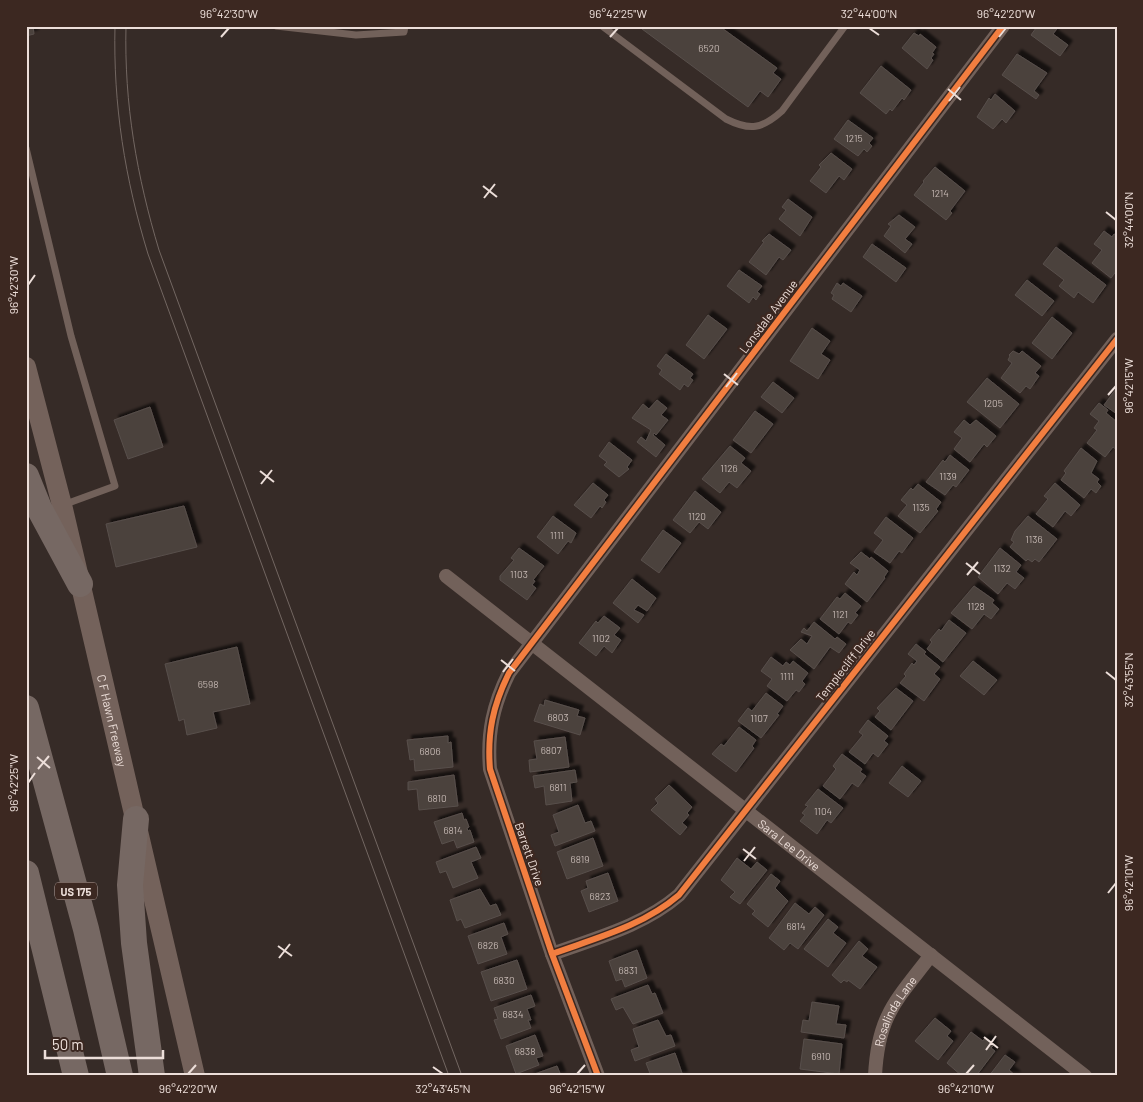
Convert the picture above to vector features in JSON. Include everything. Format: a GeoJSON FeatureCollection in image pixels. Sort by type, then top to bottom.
{"type":"FeatureCollection","features":[{"type":"Feature","properties":{"kind":"highway"},"geometry":{"type":"LineString","coordinates":[[26,476],[39,508],[80,584]]}},
{"type":"Feature","properties":{"kind":"highway","name":"US 175"},"geometry":{"type":"LineString","coordinates":[[26,708],[86,929],[120,1076]]}},
{"type":"Feature","properties":{"kind":"highway"},"geometry":{"type":"LineString","coordinates":[[136,820],[130,885],[134,943],[152,1076]]}},
{"type":"Feature","properties":{"kind":"highway"},"geometry":{"type":"LineString","coordinates":[[26,873],[76,1076]]}},
{"type":"Feature","properties":{"kind":"main road","name":"C F Hawn Freeway"},"geometry":{"type":"LineString","coordinates":[[26,366],[62,505],[195,1076]]}},
{"type":"Feature","properties":{"kind":"street","name":"Lonsdale Avenue"},"geometry":{"type":"LineString","coordinates":[[532,643],[1003,26]]}},
{"type":"Feature","properties":{"kind":"street","name":"Templecliff Drive"},"geometry":{"type":"LineString","coordinates":[[552,954],[638,923],[661,910],[679,895],[1117,339]]}},
{"type":"Feature","properties":{"kind":"street","name":"Sara Lee Drive"},"geometry":{"type":"LineString","coordinates":[[446,576],[1085,1076]]}},
{"type":"Feature","properties":{"kind":"street","name":"Barrett Drive"},"geometry":{"type":"LineString","coordinates":[[532,643],[509,673],[497,697],[490,721],[488,746],[490,769],[552,954],[598,1076]]}},
{"type":"Feature","properties":{"kind":"street","name":"Rosalinda Lane"},"geometry":{"type":"LineString","coordinates":[[875,1076],[879,1035],[891,1007],[932,955]]}},
{"type":"Feature","properties":{"kind":"lane"},"geometry":{"type":"LineString","coordinates":[[276,26],[356,35],[405,29]]}},
{"type":"Feature","properties":{"kind":"lane"},"geometry":{"type":"LineString","coordinates":[[602,26],[726,119],[741,127],[751,128],[772,120],[782,111],[845,26]]}},
{"type":"Feature","properties":{"kind":"lane"},"geometry":{"type":"LineString","coordinates":[[26,148],[71,336],[115,486],[62,505]]}},
{"type":"Feature","properties":{"kind":"building"},"geometry":{"type":"Polygon","coordinates":[[[26,26],[33,26],[34,34],[26,36],[26,26]]]}},
{"type":"Feature","properties":{"kind":"building"},"geometry":{"type":"Polygon","coordinates":[[[644,26],[719,26],[777,68],[773,73],[781,79],[768,97],[760,91],[748,107],[642,29],[644,26]]]}},
{"type":"Feature","properties":{"kind":"building"},"geometry":{"type":"Polygon","coordinates":[[[1034,26],[1059,26],[1053,34],[1068,45],[1060,56],[1031,35],[1036,28],[1034,26]]]}},
{"type":"Feature","properties":{"kind":"building"},"geometry":{"type":"Polygon","coordinates":[[[914,33],[919,36],[920,34],[936,47],[932,53],[934,54],[931,58],[933,60],[927,69],[902,48],[914,33]]]}},
{"type":"Feature","properties":{"kind":"building"},"geometry":{"type":"Polygon","coordinates":[[[1017,54],[1047,73],[1034,91],[1039,95],[1036,99],[1002,75],[1017,54]]]}},
{"type":"Feature","properties":{"kind":"building"},"geometry":{"type":"Polygon","coordinates":[[[881,66],[911,90],[904,100],[902,98],[892,111],[890,109],[886,114],[860,93],[881,66]]]}},
{"type":"Feature","properties":{"kind":"building"},"geometry":{"type":"Polygon","coordinates":[[[995,94],[1015,111],[1006,123],[1002,119],[993,129],[977,117],[989,98],[991,100],[995,94]]]}},
{"type":"Feature","properties":{"kind":"building"},"geometry":{"type":"Polygon","coordinates":[[[848,120],[873,138],[869,143],[872,146],[867,152],[864,149],[858,156],[834,139],[848,120]]]}},
{"type":"Feature","properties":{"kind":"building"},"geometry":{"type":"Polygon","coordinates":[[[831,153],[852,169],[844,180],[839,176],[826,193],[810,181],[821,167],[819,165],[831,153]]]}},
{"type":"Feature","properties":{"kind":"building"},"geometry":{"type":"Polygon","coordinates":[[[935,167],[965,191],[950,211],[952,213],[946,220],[914,195],[935,167]]]}},
{"type":"Feature","properties":{"kind":"building"},"geometry":{"type":"Polygon","coordinates":[[[788,199],[812,217],[800,236],[779,219],[786,210],[782,207],[788,199]]]}},
{"type":"Feature","properties":{"kind":"building"},"geometry":{"type":"Polygon","coordinates":[[[899,215],[915,227],[905,239],[912,244],[905,253],[884,236],[891,226],[888,224],[899,215]]]}},
{"type":"Feature","properties":{"kind":"building"},"geometry":{"type":"Polygon","coordinates":[[[1104,231],[1112,237],[1114,234],[1117,236],[1117,270],[1111,278],[1092,263],[1102,250],[1094,244],[1104,231]]]}},
{"type":"Feature","properties":{"kind":"building"},"geometry":{"type":"Polygon","coordinates":[[[769,234],[791,250],[783,260],[779,257],[766,275],[749,262],[764,242],[762,241],[769,234]]]}},
{"type":"Feature","properties":{"kind":"building"},"geometry":{"type":"Polygon","coordinates":[[[872,244],[906,268],[896,282],[863,257],[872,244]]]}},
{"type":"Feature","properties":{"kind":"building"},"geometry":{"type":"Polygon","coordinates":[[[1056,247],[1106,285],[1093,303],[1078,292],[1074,298],[1059,286],[1064,280],[1043,264],[1056,247]]]}},
{"type":"Feature","properties":{"kind":"building"},"geometry":{"type":"Polygon","coordinates":[[[739,270],[762,286],[757,292],[760,294],[756,300],[753,297],[749,303],[727,286],[739,270]]]}},
{"type":"Feature","properties":{"kind":"building"},"geometry":{"type":"Polygon","coordinates":[[[1027,280],[1054,301],[1042,316],[1015,295],[1027,280]]]}},
{"type":"Feature","properties":{"kind":"building"},"geometry":{"type":"Polygon","coordinates":[[[837,283],[841,286],[843,283],[862,296],[851,312],[832,299],[834,295],[831,293],[837,283]]]}},
{"type":"Feature","properties":{"kind":"building"},"geometry":{"type":"Polygon","coordinates":[[[708,315],[727,329],[704,359],[686,345],[708,315]]]}},
{"type":"Feature","properties":{"kind":"building"},"geometry":{"type":"Polygon","coordinates":[[[1052,317],[1072,333],[1052,359],[1032,343],[1052,317]]]}},
{"type":"Feature","properties":{"kind":"building"},"geometry":{"type":"Polygon","coordinates":[[[812,328],[830,341],[821,354],[830,360],[818,379],[790,361],[812,328]]]}},
{"type":"Feature","properties":{"kind":"building"},"geometry":{"type":"Polygon","coordinates":[[[1013,351],[1019,354],[1022,351],[1041,366],[1035,373],[1039,376],[1030,389],[1026,386],[1020,393],[1001,378],[1012,363],[1008,360],[1009,355],[1013,351]]]}},
{"type":"Feature","properties":{"kind":"building"},"geometry":{"type":"Polygon","coordinates":[[[666,354],[693,374],[690,378],[693,380],[688,387],[684,384],[680,390],[659,374],[662,370],[657,366],[666,354]]]}},
{"type":"Feature","properties":{"kind":"building"},"geometry":{"type":"Polygon","coordinates":[[[987,378],[1019,404],[1000,428],[967,402],[987,378]]]}},
{"type":"Feature","properties":{"kind":"building"},"geometry":{"type":"Polygon","coordinates":[[[773,382],[794,398],[782,413],[761,397],[773,382]]]}},
{"type":"Feature","properties":{"kind":"building"},"geometry":{"type":"Polygon","coordinates":[[[1117,389],[1117,414],[1104,405],[1117,389]]]}},
{"type":"Feature","properties":{"kind":"building"},"geometry":{"type":"Polygon","coordinates":[[[657,400],[667,408],[661,415],[668,420],[656,435],[654,433],[653,435],[665,445],[656,457],[637,442],[641,437],[646,441],[651,430],[632,418],[643,404],[649,409],[657,400]]]}},
{"type":"Feature","properties":{"kind":"building"},"geometry":{"type":"Polygon","coordinates":[[[1099,403],[1108,410],[1106,413],[1117,422],[1117,450],[1113,447],[1105,457],[1087,443],[1097,430],[1094,428],[1099,421],[1090,414],[1099,403]]]}},
{"type":"Feature","properties":{"kind":"building"},"geometry":{"type":"Polygon","coordinates":[[[150,407],[163,447],[128,459],[114,420],[150,407]]]}},
{"type":"Feature","properties":{"kind":"building"},"geometry":{"type":"Polygon","coordinates":[[[755,411],[773,424],[751,453],[733,440],[755,411]]]}},
{"type":"Feature","properties":{"kind":"building"},"geometry":{"type":"Polygon","coordinates":[[[964,420],[970,425],[976,420],[996,436],[987,447],[984,444],[970,462],[954,449],[962,438],[954,432],[964,420]]]}},
{"type":"Feature","properties":{"kind":"building"},"geometry":{"type":"Polygon","coordinates":[[[609,442],[632,460],[627,467],[629,469],[619,477],[604,465],[607,462],[599,456],[609,442]]]}},
{"type":"Feature","properties":{"kind":"building"},"geometry":{"type":"Polygon","coordinates":[[[730,446],[745,458],[741,463],[751,471],[737,488],[729,482],[720,493],[702,479],[730,446]]]}},
{"type":"Feature","properties":{"kind":"building"},"geometry":{"type":"Polygon","coordinates":[[[1081,448],[1097,461],[1091,473],[1099,479],[1097,482],[1101,486],[1096,493],[1091,489],[1084,498],[1061,480],[1066,473],[1064,471],[1081,448]]]}},
{"type":"Feature","properties":{"kind":"building"},"geometry":{"type":"Polygon","coordinates":[[[950,455],[969,470],[956,487],[953,485],[945,495],[926,482],[943,460],[945,462],[950,455]]]}},
{"type":"Feature","properties":{"kind":"building"},"geometry":{"type":"Polygon","coordinates":[[[593,483],[608,495],[604,500],[606,502],[602,508],[600,506],[591,518],[574,505],[593,483]]]}},
{"type":"Feature","properties":{"kind":"building"},"geometry":{"type":"Polygon","coordinates":[[[1055,483],[1080,505],[1071,516],[1065,511],[1053,527],[1036,514],[1048,499],[1044,496],[1055,483]]]}},
{"type":"Feature","properties":{"kind":"building"},"geometry":{"type":"Polygon","coordinates":[[[918,484],[941,502],[936,509],[938,511],[920,533],[898,516],[907,505],[901,500],[911,488],[913,490],[918,484]]]}},
{"type":"Feature","properties":{"kind":"building"},"geometry":{"type":"Polygon","coordinates":[[[695,491],[721,512],[708,529],[699,522],[690,533],[673,520],[695,491]]]}},
{"type":"Feature","properties":{"kind":"building"},"geometry":{"type":"Polygon","coordinates":[[[184,506],[197,547],[116,567],[106,524],[184,506]]]}},
{"type":"Feature","properties":{"kind":"building"},"geometry":{"type":"Polygon","coordinates":[[[553,516],[576,533],[571,543],[568,541],[558,554],[537,537],[553,516]]]}},
{"type":"Feature","properties":{"kind":"building"},"geometry":{"type":"Polygon","coordinates":[[[1028,516],[1057,539],[1039,562],[1035,559],[1032,562],[1028,559],[1026,561],[1010,547],[1014,542],[1011,540],[1015,531],[1028,516]]]}},
{"type":"Feature","properties":{"kind":"building"},"geometry":{"type":"Polygon","coordinates":[[[886,517],[913,538],[902,553],[899,551],[890,563],[874,552],[883,540],[874,533],[886,517]]]}},
{"type":"Feature","properties":{"kind":"building"},"geometry":{"type":"Polygon","coordinates":[[[663,530],[681,543],[659,573],[641,560],[663,530]]]}},
{"type":"Feature","properties":{"kind":"building"},"geometry":{"type":"Polygon","coordinates":[[[519,548],[544,566],[533,580],[535,581],[532,585],[536,588],[527,600],[500,580],[500,576],[514,560],[511,558],[519,548]]]}},
{"type":"Feature","properties":{"kind":"building"},"geometry":{"type":"Polygon","coordinates":[[[1000,548],[1021,565],[1016,572],[1024,578],[1015,589],[1007,583],[998,594],[978,577],[1000,548]]]}},
{"type":"Feature","properties":{"kind":"building"},"geometry":{"type":"Polygon","coordinates":[[[861,552],[870,559],[871,557],[888,571],[867,602],[845,584],[854,572],[857,575],[860,570],[850,563],[861,552]]]}},
{"type":"Feature","properties":{"kind":"building"},"geometry":{"type":"Polygon","coordinates":[[[632,579],[656,598],[647,611],[638,605],[634,610],[644,615],[638,623],[613,603],[632,579]]]}},
{"type":"Feature","properties":{"kind":"building"},"geometry":{"type":"Polygon","coordinates":[[[974,586],[994,600],[992,603],[999,609],[991,619],[984,614],[972,629],[951,613],[974,586]]]}},
{"type":"Feature","properties":{"kind":"building"},"geometry":{"type":"Polygon","coordinates":[[[845,593],[861,606],[855,613],[858,615],[851,624],[848,622],[839,634],[820,619],[837,597],[840,599],[845,593]]]}},
{"type":"Feature","properties":{"kind":"building"},"geometry":{"type":"Polygon","coordinates":[[[604,616],[620,628],[614,635],[621,640],[612,653],[604,646],[596,656],[579,643],[596,621],[598,623],[604,616]]]}},
{"type":"Feature","properties":{"kind":"building"},"geometry":{"type":"Polygon","coordinates":[[[949,620],[966,633],[943,662],[927,649],[932,642],[930,640],[939,629],[941,631],[949,620]]]}},
{"type":"Feature","properties":{"kind":"building"},"geometry":{"type":"Polygon","coordinates":[[[814,622],[835,639],[837,637],[846,644],[839,653],[830,647],[814,669],[790,650],[801,639],[807,644],[812,636],[801,632],[804,628],[807,631],[814,622]]]}},
{"type":"Feature","properties":{"kind":"building"},"geometry":{"type":"Polygon","coordinates":[[[916,644],[926,652],[924,654],[940,667],[934,674],[940,679],[924,701],[900,683],[906,676],[904,674],[912,663],[914,665],[917,661],[908,654],[916,644]]]}},
{"type":"Feature","properties":{"kind":"building"},"geometry":{"type":"Polygon","coordinates":[[[237,647],[250,704],[213,712],[217,728],[187,735],[184,719],[179,721],[165,664],[237,647]]]}},
{"type":"Feature","properties":{"kind":"building"},"geometry":{"type":"Polygon","coordinates":[[[771,657],[783,666],[786,662],[790,665],[793,661],[808,673],[802,681],[805,684],[799,692],[796,690],[787,701],[767,686],[772,679],[761,671],[771,657]]]}},
{"type":"Feature","properties":{"kind":"building"},"geometry":{"type":"Polygon","coordinates":[[[973,661],[997,680],[984,695],[960,676],[973,661]]]}},
{"type":"Feature","properties":{"kind":"building"},"geometry":{"type":"Polygon","coordinates":[[[896,688],[913,701],[891,730],[875,717],[880,711],[877,708],[896,688]]]}},
{"type":"Feature","properties":{"kind":"building"},"geometry":{"type":"Polygon","coordinates":[[[766,693],[783,706],[777,714],[779,715],[761,738],[738,721],[748,708],[752,711],[766,693]]]}},
{"type":"Feature","properties":{"kind":"building"},"geometry":{"type":"Polygon","coordinates":[[[545,700],[579,710],[577,716],[585,718],[580,735],[534,721],[540,704],[544,706],[545,700]]]}},
{"type":"Feature","properties":{"kind":"building"},"geometry":{"type":"Polygon","coordinates":[[[868,720],[888,736],[884,741],[888,744],[878,757],[873,753],[865,764],[849,752],[863,735],[859,732],[868,720]]]}},
{"type":"Feature","properties":{"kind":"building"},"geometry":{"type":"Polygon","coordinates":[[[739,727],[756,740],[752,746],[754,748],[736,772],[712,754],[721,744],[724,746],[739,727]]]}},
{"type":"Feature","properties":{"kind":"building"},"geometry":{"type":"Polygon","coordinates":[[[448,736],[448,743],[451,742],[453,767],[415,771],[414,759],[410,760],[407,740],[448,736]]]}},
{"type":"Feature","properties":{"kind":"building"},"geometry":{"type":"Polygon","coordinates":[[[565,737],[569,767],[530,772],[529,760],[537,759],[534,741],[565,737]]]}},
{"type":"Feature","properties":{"kind":"building"},"geometry":{"type":"Polygon","coordinates":[[[842,754],[862,769],[860,772],[866,776],[858,787],[852,783],[840,799],[823,786],[836,769],[833,766],[842,754]]]}},
{"type":"Feature","properties":{"kind":"building"},"geometry":{"type":"Polygon","coordinates":[[[902,766],[921,781],[908,797],[889,783],[902,766]]]}},
{"type":"Feature","properties":{"kind":"building"},"geometry":{"type":"Polygon","coordinates":[[[575,770],[577,782],[570,783],[572,801],[546,805],[544,786],[535,788],[533,776],[575,770]]]}},
{"type":"Feature","properties":{"kind":"building"},"geometry":{"type":"Polygon","coordinates":[[[454,775],[458,806],[419,810],[417,789],[408,790],[408,782],[454,775]]]}},
{"type":"Feature","properties":{"kind":"building"},"geometry":{"type":"Polygon","coordinates":[[[669,785],[692,807],[687,813],[689,815],[682,823],[687,827],[680,835],[651,810],[658,803],[655,799],[669,785]]]}},
{"type":"Feature","properties":{"kind":"building"},"geometry":{"type":"Polygon","coordinates":[[[818,789],[843,808],[831,823],[827,820],[817,834],[800,821],[805,815],[802,813],[808,806],[805,805],[818,789]]]}},
{"type":"Feature","properties":{"kind":"building"},"geometry":{"type":"Polygon","coordinates":[[[578,805],[585,823],[591,821],[595,831],[555,846],[551,835],[559,832],[553,815],[578,805]]]}},
{"type":"Feature","properties":{"kind":"building"},"geometry":{"type":"Polygon","coordinates":[[[462,813],[474,842],[457,848],[454,840],[442,844],[434,822],[462,813]]]}},
{"type":"Feature","properties":{"kind":"building"},"geometry":{"type":"Polygon","coordinates":[[[593,838],[603,866],[567,879],[557,852],[593,838]]]}},
{"type":"Feature","properties":{"kind":"building"},"geometry":{"type":"Polygon","coordinates":[[[476,847],[481,858],[471,862],[478,878],[453,888],[446,871],[440,873],[436,862],[476,847]]]}},
{"type":"Feature","properties":{"kind":"building"},"geometry":{"type":"Polygon","coordinates":[[[737,858],[751,869],[757,862],[767,870],[740,904],[730,897],[735,892],[721,880],[737,858]]]}},
{"type":"Feature","properties":{"kind":"building"},"geometry":{"type":"Polygon","coordinates":[[[608,873],[618,901],[589,912],[581,891],[588,888],[586,881],[608,873]]]}},
{"type":"Feature","properties":{"kind":"building"},"geometry":{"type":"Polygon","coordinates":[[[771,874],[780,881],[775,888],[788,901],[768,927],[752,914],[755,911],[747,904],[771,874]]]}},
{"type":"Feature","properties":{"kind":"building"},"geometry":{"type":"Polygon","coordinates":[[[480,889],[490,906],[496,904],[501,915],[465,928],[461,919],[457,921],[450,900],[480,889]]]}},
{"type":"Feature","properties":{"kind":"building"},"geometry":{"type":"Polygon","coordinates":[[[795,903],[809,914],[815,907],[824,915],[798,949],[790,943],[784,950],[769,938],[795,903]]]}},
{"type":"Feature","properties":{"kind":"building"},"geometry":{"type":"Polygon","coordinates":[[[828,919],[838,927],[833,933],[846,943],[828,967],[804,949],[828,919]]]}},
{"type":"Feature","properties":{"kind":"building"},"geometry":{"type":"Polygon","coordinates":[[[504,923],[508,934],[501,937],[507,954],[478,964],[468,936],[504,923]]]}},
{"type":"Feature","properties":{"kind":"building"},"geometry":{"type":"Polygon","coordinates":[[[859,941],[868,949],[862,956],[877,967],[860,989],[848,980],[847,982],[844,980],[841,983],[832,975],[859,941]]]}},
{"type":"Feature","properties":{"kind":"building"},"geometry":{"type":"Polygon","coordinates":[[[637,950],[647,978],[625,987],[622,979],[616,981],[609,961],[637,950]]]}},
{"type":"Feature","properties":{"kind":"building"},"geometry":{"type":"Polygon","coordinates":[[[517,960],[527,989],[491,1001],[481,972],[517,960]]]}},
{"type":"Feature","properties":{"kind":"building"},"geometry":{"type":"Polygon","coordinates":[[[648,985],[652,994],[655,993],[663,1013],[633,1024],[623,1007],[616,1010],[611,999],[648,985]]]}},
{"type":"Feature","properties":{"kind":"building"},"geometry":{"type":"Polygon","coordinates":[[[531,995],[535,1006],[527,1009],[531,1020],[528,1020],[531,1028],[501,1039],[494,1020],[498,1019],[494,1008],[531,995]]]}},
{"type":"Feature","properties":{"kind":"building"},"geometry":{"type":"Polygon","coordinates":[[[812,1002],[839,1006],[836,1024],[846,1025],[844,1038],[801,1032],[803,1020],[809,1021],[812,1002]]]}},
{"type":"Feature","properties":{"kind":"building"},"geometry":{"type":"Polygon","coordinates":[[[935,1018],[951,1031],[947,1036],[953,1041],[938,1060],[915,1041],[935,1018]]]}},
{"type":"Feature","properties":{"kind":"building"},"geometry":{"type":"Polygon","coordinates":[[[658,1020],[666,1036],[671,1035],[675,1046],[635,1061],[631,1050],[639,1047],[633,1029],[658,1020]]]}},
{"type":"Feature","properties":{"kind":"building"},"geometry":{"type":"Polygon","coordinates":[[[971,1032],[983,1041],[985,1038],[991,1042],[993,1046],[991,1048],[995,1051],[976,1076],[962,1076],[947,1063],[971,1032]]]}},
{"type":"Feature","properties":{"kind":"building"},"geometry":{"type":"Polygon","coordinates":[[[535,1035],[543,1056],[536,1058],[539,1065],[516,1074],[506,1046],[535,1035]]]}},
{"type":"Feature","properties":{"kind":"building"},"geometry":{"type":"Polygon","coordinates":[[[804,1039],[842,1044],[839,1074],[800,1069],[804,1039]]]}},
{"type":"Feature","properties":{"kind":"building"},"geometry":{"type":"Polygon","coordinates":[[[675,1053],[683,1076],[651,1076],[646,1063],[675,1053]]]}},
{"type":"Feature","properties":{"kind":"building"},"geometry":{"type":"Polygon","coordinates":[[[1005,1055],[1015,1062],[1009,1070],[1016,1076],[989,1076],[1005,1055]]]}},
{"type":"Feature","properties":{"kind":"building"},"geometry":{"type":"Polygon","coordinates":[[[557,1066],[561,1076],[529,1076],[557,1066]]]}},
{"type":"Feature","properties":{"kind":"tram line"},"geometry":{"type":"LineString","coordinates":[[115,26],[116,84],[122,142],[133,198],[148,254],[449,1076]]}},
{"type":"Feature","properties":{"kind":"tram line"},"geometry":{"type":"LineString","coordinates":[[126,26],[127,84],[138,168],[159,250],[462,1076]]}},
{"type":"Feature","properties":{"kind":"cycle path"},"geometry":{"type":"LineString","coordinates":[[598,1076],[552,954],[490,769],[490,731],[503,685],[509,673],[1003,26]]}},
{"type":"Feature","properties":{"kind":"cycle path"},"geometry":{"type":"LineString","coordinates":[[552,954],[635,923],[665,906],[679,895],[1117,339]]}}]}
